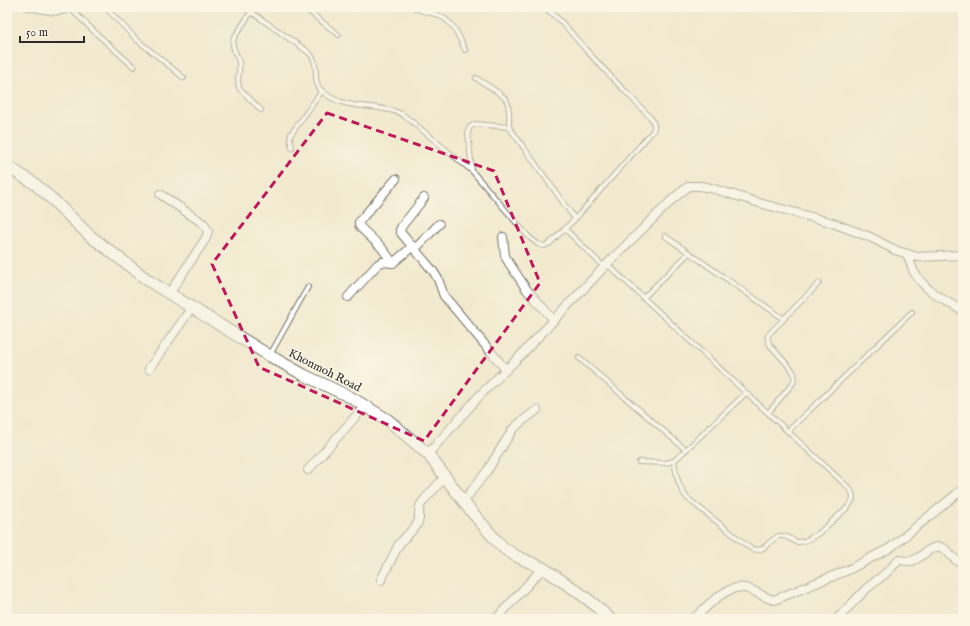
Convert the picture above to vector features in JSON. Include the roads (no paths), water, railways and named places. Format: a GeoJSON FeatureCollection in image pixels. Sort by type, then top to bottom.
{"type":"FeatureCollection","features":[{"type":"Feature","properties":{"kind":"main road","name":"Khonmoh Road"},"geometry":{"type":"LineString","coordinates":[[7,166],[35,184],[94,239],[124,263],[169,294],[270,356],[304,375],[352,398],[388,420],[428,454],[463,502],[495,539],[505,548],[516,556],[543,568],[595,605],[610,619]]}},
{"type":"Feature","properties":{"kind":"street"},"geometry":{"type":"LineString","coordinates":[[393,262],[381,247],[358,225],[363,217],[396,179]]}},
{"type":"Feature","properties":{"kind":"street"},"geometry":{"type":"LineString","coordinates":[[428,454],[480,395],[606,266],[675,197],[689,186],[711,188],[830,222],[870,236],[895,250],[917,257],[963,255]]}},
{"type":"Feature","properties":{"kind":"street"},"geometry":{"type":"LineString","coordinates":[[160,194],[204,224],[208,232],[206,238],[169,294]]}},
{"type":"Feature","properties":{"kind":"street"},"geometry":{"type":"LineString","coordinates":[[424,198],[402,226],[400,230],[401,233],[436,275],[444,296],[450,304],[506,370]]}},
{"type":"Feature","properties":{"kind":"street"},"geometry":{"type":"LineString","coordinates":[[348,297],[378,264],[382,262],[393,262],[414,247],[439,224]]}},
{"type":"Feature","properties":{"kind":"street"},"geometry":{"type":"LineString","coordinates":[[503,237],[505,256],[509,264],[528,290],[554,320]]}},
{"type":"Feature","properties":{"kind":"street"},"geometry":{"type":"LineString","coordinates":[[907,254],[914,272],[925,286],[934,294],[963,312]]}},
{"type":"Feature","properties":{"kind":"street"},"geometry":{"type":"LineString","coordinates":[[149,369],[192,307]]}},
{"type":"Feature","properties":{"kind":"street"},"geometry":{"type":"LineString","coordinates":[[308,470],[366,406]]}},
{"type":"Feature","properties":{"kind":"street"},"geometry":{"type":"LineString","coordinates":[[463,502],[487,471],[513,429],[538,410]]}},
{"type":"Feature","properties":{"kind":"street"},"geometry":{"type":"LineString","coordinates":[[381,580],[399,544],[417,525],[420,506],[445,477]]}},
{"type":"Feature","properties":{"kind":"street"},"geometry":{"type":"LineString","coordinates":[[693,619],[724,592],[735,588],[746,588],[774,600],[848,570],[890,548],[963,489]]}},
{"type":"Feature","properties":{"kind":"street"},"geometry":{"type":"LineString","coordinates":[[898,560],[914,561],[938,546],[943,548],[958,562],[963,563]]}},
{"type":"Feature","properties":{"kind":"street"},"geometry":{"type":"LineString","coordinates":[[890,548],[898,560]]}},
{"type":"Feature","properties":{"kind":"street"},"geometry":{"type":"LineString","coordinates":[[837,619],[867,588],[885,574],[898,560]]}},
{"type":"Feature","properties":{"kind":"street"},"geometry":{"type":"LineString","coordinates":[[496,619],[543,568]]}},
{"type":"Feature","properties":{"kind":"lane"},"geometry":{"type":"LineString","coordinates":[[25,7],[54,12],[65,12],[72,8],[97,34],[134,67]]}},
{"type":"Feature","properties":{"kind":"lane"},"geometry":{"type":"LineString","coordinates":[[105,7],[136,39],[184,78]]}},
{"type":"Feature","properties":{"kind":"lane"},"geometry":{"type":"LineString","coordinates":[[244,7],[307,51],[313,58],[316,65],[316,82],[322,91],[336,100],[346,103],[400,113],[472,171],[530,238],[538,244],[544,246],[549,244],[575,219],[652,132],[655,126],[651,118],[560,21],[543,7]]}},
{"type":"Feature","properties":{"kind":"lane"},"geometry":{"type":"LineString","coordinates":[[303,7],[339,35]]}},
{"type":"Feature","properties":{"kind":"lane"},"geometry":{"type":"LineString","coordinates":[[413,7],[436,15],[449,22],[456,30],[465,50]]}},
{"type":"Feature","properties":{"kind":"lane"},"geometry":{"type":"LineString","coordinates":[[251,12],[234,38],[233,46],[240,64],[237,80],[238,85],[240,89],[261,110]]}},
{"type":"Feature","properties":{"kind":"lane"},"geometry":{"type":"LineString","coordinates":[[476,78],[507,101],[509,126],[575,219]]}},
{"type":"Feature","properties":{"kind":"lane"},"geometry":{"type":"LineString","coordinates":[[292,148],[290,138],[291,134],[322,91]]}},
{"type":"Feature","properties":{"kind":"lane"},"geometry":{"type":"LineString","coordinates":[[472,171],[468,132],[470,127],[475,124],[509,126]]}},
{"type":"Feature","properties":{"kind":"lane"},"geometry":{"type":"LineString","coordinates":[[565,229],[643,298],[849,488],[853,497],[852,502],[819,533],[803,542],[798,542],[781,535],[760,550],[754,550],[687,498],[678,483],[674,461]]}},
{"type":"Feature","properties":{"kind":"lane"},"geometry":{"type":"LineString","coordinates":[[665,236],[784,319]]}},
{"type":"Feature","properties":{"kind":"lane"},"geometry":{"type":"LineString","coordinates":[[643,298],[689,253]]}},
{"type":"Feature","properties":{"kind":"lane"},"geometry":{"type":"LineString","coordinates":[[768,413],[793,383],[795,375],[770,345],[767,337],[819,283]]}},
{"type":"Feature","properties":{"kind":"lane"},"geometry":{"type":"LineString","coordinates":[[270,356],[308,287]]}},
{"type":"Feature","properties":{"kind":"lane"},"geometry":{"type":"LineString","coordinates":[[788,431],[912,312]]}},
{"type":"Feature","properties":{"kind":"lane"},"geometry":{"type":"LineString","coordinates":[[578,358],[686,450]]}},
{"type":"Feature","properties":{"kind":"lane"},"geometry":{"type":"LineString","coordinates":[[639,462],[665,463],[674,461],[746,393]]}}]}
